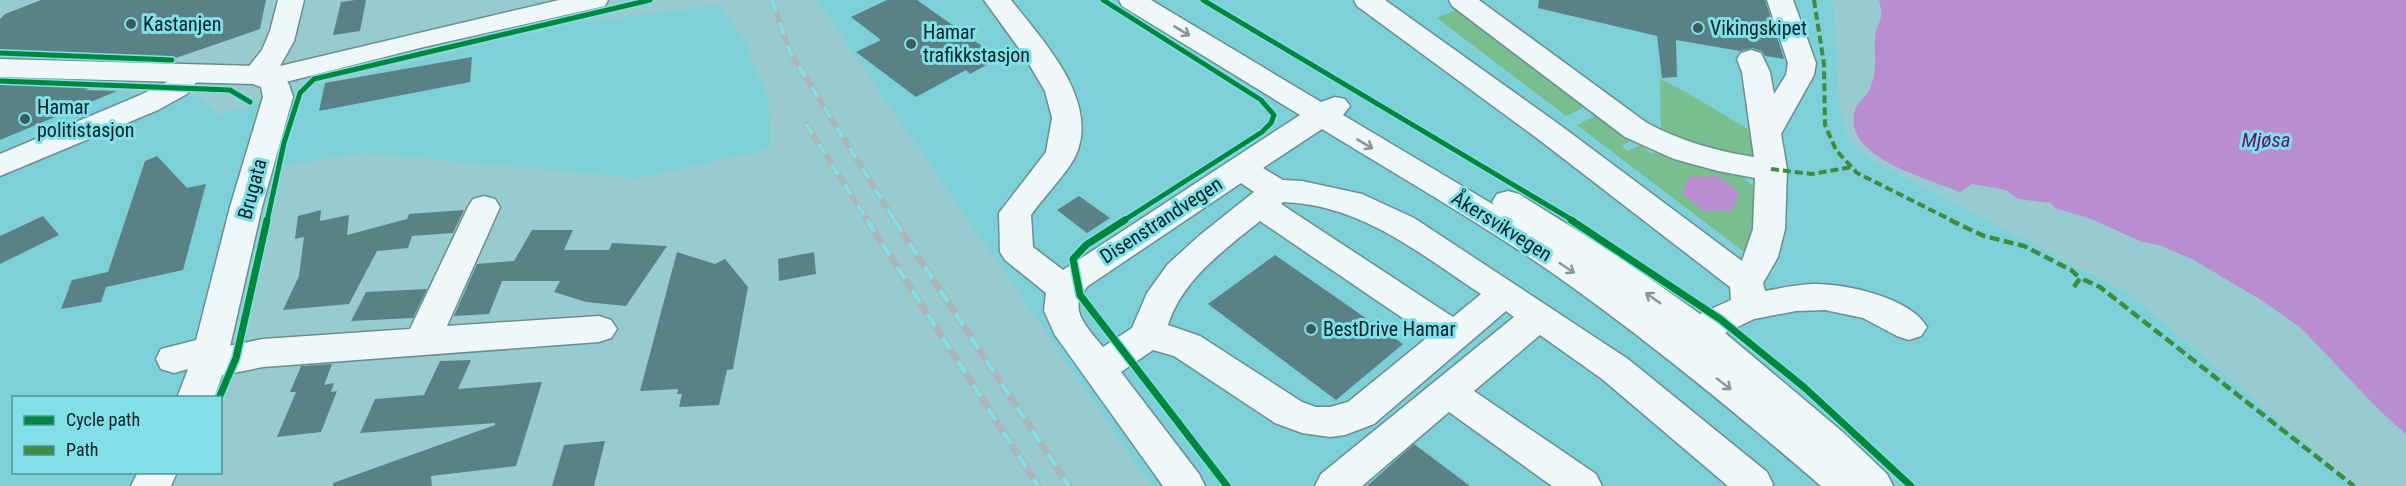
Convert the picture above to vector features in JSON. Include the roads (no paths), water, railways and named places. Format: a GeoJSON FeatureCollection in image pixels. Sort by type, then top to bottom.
{"type":"FeatureCollection","features":[{"type":"Feature","properties":{"kind":"street"},"geometry":{"type":"LineString","coordinates":[[261,76],[270,64],[283,37],[291,0]]}},
{"type":"Feature","properties":{"kind":"street"},"geometry":{"type":"LineString","coordinates":[[0,68],[261,76],[595,0]]}},
{"type":"Feature","properties":{"kind":"street"},"geometry":{"type":"LineString","coordinates":[[997,0],[1036,52],[1060,91],[1067,118],[1061,154],[1015,213],[1017,252],[1064,289],[1060,302],[1061,313],[1067,326],[1185,486]]}},
{"type":"Feature","properties":{"kind":"street","name":"Åkersvikvegen"},"geometry":{"type":"LineString","coordinates":[[1132,0],[1329,109]]}},
{"type":"Feature","properties":{"kind":"street","name":"Åkersvikvegen"},"geometry":{"type":"LineString","coordinates":[[1173,0],[1329,109],[1591,283],[1684,336],[1774,393],[1873,486]]}},
{"type":"Feature","properties":{"kind":"street"},"geometry":{"type":"LineString","coordinates":[[1367,0],[1549,132],[1746,294],[1813,297],[1866,304],[1892,315],[1909,327]]}},
{"type":"Feature","properties":{"kind":"street"},"geometry":{"type":"LineString","coordinates":[[1462,0],[1636,130],[1662,145],[1717,161],[1770,169]]}},
{"type":"Feature","properties":{"kind":"street"},"geometry":{"type":"LineString","coordinates":[[1766,133],[1800,75],[1802,63],[1780,0]]}},
{"type":"Feature","properties":{"kind":"street"},"geometry":{"type":"LineString","coordinates":[[1684,336],[1746,294],[1764,252],[1768,233],[1770,169],[1756,72],[1751,59]]}},
{"type":"Feature","properties":{"kind":"street"},"geometry":{"type":"LineString","coordinates":[[0,166],[148,103],[177,88],[188,75]]}},
{"type":"Feature","properties":{"kind":"street","name":"Brugata"},"geometry":{"type":"LineString","coordinates":[[196,396],[210,357],[246,207],[278,96],[275,82],[261,76]]}},
{"type":"Feature","properties":{"kind":"street","name":"Disenstrandvegen"},"geometry":{"type":"LineString","coordinates":[[1064,289],[1076,277],[1329,109]]}},
{"type":"Feature","properties":{"kind":"street"},"geometry":{"type":"LineString","coordinates":[[1240,168],[1267,198],[1454,335]]}},
{"type":"Feature","properties":{"kind":"street"},"geometry":{"type":"LineString","coordinates":[[1099,368],[1147,336],[1160,300],[1178,277],[1267,198],[1326,195],[1377,212],[1539,316],[1615,369],[1739,481]]}},
{"type":"Feature","properties":{"kind":"street"},"geometry":{"type":"LineString","coordinates":[[422,342],[484,207]]}},
{"type":"Feature","properties":{"kind":"street"},"geometry":{"type":"LineString","coordinates":[[1147,336],[1172,339],[1187,346],[1288,414],[1309,421],[1329,423],[1346,421],[1361,413],[1505,293]]}},
{"type":"Feature","properties":{"kind":"street"},"geometry":{"type":"LineString","coordinates":[[1335,486],[1539,316]]}},
{"type":"Feature","properties":{"kind":"street"},"geometry":{"type":"LineString","coordinates":[[174,359],[599,329]]}},
{"type":"Feature","properties":{"kind":"street","name":"Åkersvikvegen"},"geometry":{"type":"LineString","coordinates":[[1684,336],[1752,405],[1848,486]]}},
{"type":"Feature","properties":{"kind":"street"},"geometry":{"type":"LineString","coordinates":[[1448,392],[1582,486]]}},
{"type":"Feature","properties":{"kind":"water","name":"Mjøsa"},"geometry":{"type":"Polygon","coordinates":[[[1879,0],[2406,0],[2406,434],[2378,409],[2301,328],[2261,300],[2192,259],[2161,246],[2140,241],[2091,219],[2055,208],[2051,203],[2018,199],[2006,190],[1972,184],[1960,192],[1911,173],[1876,155],[1863,143],[1855,130],[1854,114],[1868,92],[1874,76],[1875,39],[1881,18],[1879,0]]]}},
{"type":"Feature","properties":{"kind":"water"},"geometry":{"type":"Polygon","coordinates":[[[1717,176],[1739,192],[1733,210],[1704,211],[1682,194],[1689,177],[1717,176]]]}},
{"type":"Feature","properties":{"kind":"railway"},"geometry":{"type":"LineString","coordinates":[[772,0],[790,52],[895,221]]}},
{"type":"Feature","properties":{"kind":"railway"},"geometry":{"type":"LineString","coordinates":[[806,124],[868,221]]}},
{"type":"Feature","properties":{"kind":"railway"},"geometry":{"type":"LineString","coordinates":[[867,220],[1038,486]]}},
{"type":"Feature","properties":{"kind":"railway"},"geometry":{"type":"LineString","coordinates":[[894,220],[1069,486]]}},
{"type":"Feature","properties":{"kind":"place","name":"Kastanjen"},"geometry":{"type":"Point","coordinates":[131,24]}},
{"type":"Feature","properties":{"kind":"place","name":"Vikingskipet"},"geometry":{"type":"Point","coordinates":[1698,28]}},
{"type":"Feature","properties":{"kind":"place","name":"Hamar trafikkstasjon"},"geometry":{"type":"Point","coordinates":[911,44]}},
{"type":"Feature","properties":{"kind":"place","name":"Hamar politistasjon"},"geometry":{"type":"Point","coordinates":[25,119]}},
{"type":"Feature","properties":{"kind":"place","name":"BestDrive Hamar"},"geometry":{"type":"Point","coordinates":[1311,329]}}]}
